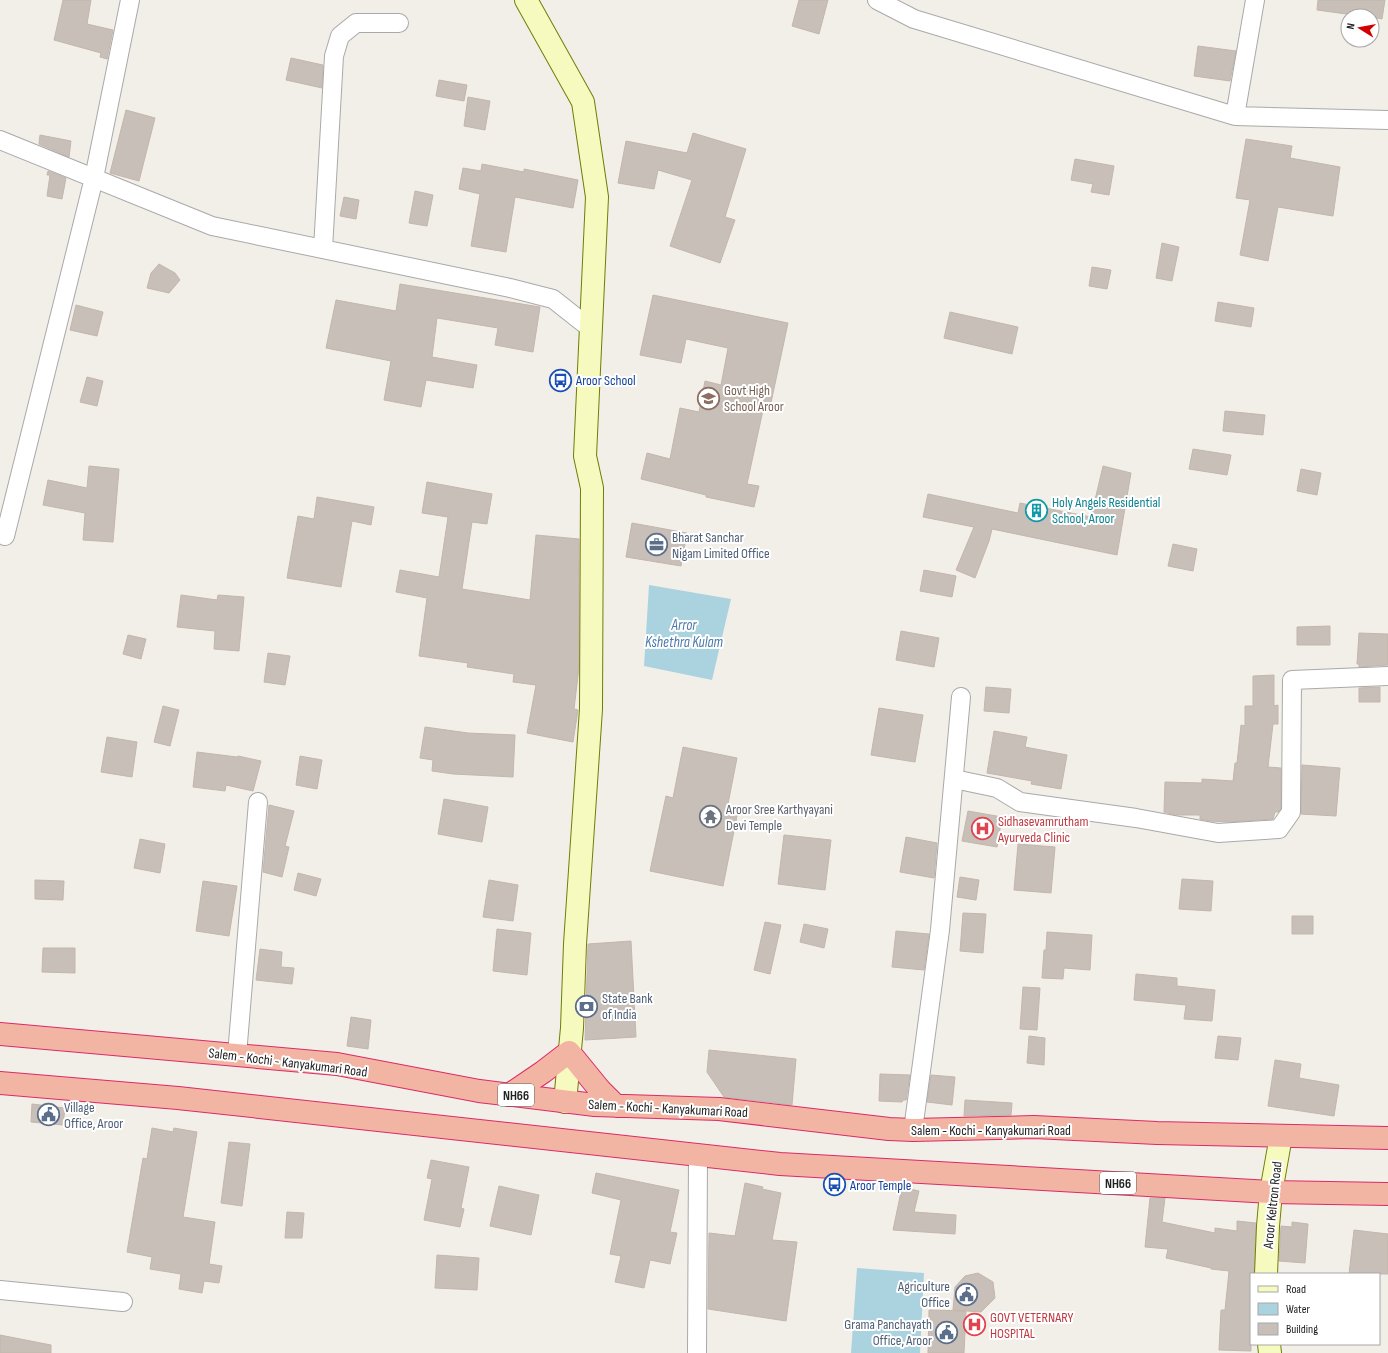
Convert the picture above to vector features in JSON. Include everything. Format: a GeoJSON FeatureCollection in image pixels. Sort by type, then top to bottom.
{"type":"FeatureCollection","features":[{"type":"Feature","properties":{"kind":"highway","name":"Salem - Kochi - Kanyakumari Road"},"geometry":{"type":"LineString","coordinates":[[0,1034],[337,1064],[479,1091],[595,1106],[719,1109],[888,1129],[913,1130],[1034,1127],[1157,1133],[1388,1138]]}},
{"type":"Feature","properties":{"kind":"highway"},"geometry":{"type":"LineString","coordinates":[[510,1095],[544,1072],[569,1052],[600,1090],[616,1106]]}},
{"type":"Feature","properties":{"kind":"highway","name":"NH66"},"geometry":{"type":"LineString","coordinates":[[0,1083],[178,1098],[780,1164],[1271,1192],[1388,1194]]}},
{"type":"Feature","properties":{"kind":"main road"},"geometry":{"type":"LineString","coordinates":[[526,0],[583,102],[597,197],[585,456],[592,488],[591,709],[575,944],[572,1028],[565,1102]]}},
{"type":"Feature","properties":{"kind":"main road","name":"Aroor Keltron Road"},"geometry":{"type":"LineString","coordinates":[[1266,1273],[1271,1192],[1282,1136]]}},
{"type":"Feature","properties":{"kind":"street"},"geometry":{"type":"LineString","coordinates":[[5,536],[94,178],[130,0]]}},
{"type":"Feature","properties":{"kind":"street"},"geometry":{"type":"LineString","coordinates":[[877,0],[914,19],[1235,116],[1388,120]]}},
{"type":"Feature","properties":{"kind":"street"},"geometry":{"type":"LineString","coordinates":[[1235,116],[1255,0]]}},
{"type":"Feature","properties":{"kind":"street"},"geometry":{"type":"LineString","coordinates":[[323,249],[334,56],[340,36],[356,23],[399,23]]}},
{"type":"Feature","properties":{"kind":"street"},"geometry":{"type":"LineString","coordinates":[[0,140],[212,226],[510,288],[553,299],[590,329]]}},
{"type":"Feature","properties":{"kind":"street"},"geometry":{"type":"LineString","coordinates":[[954,779],[997,788],[1020,802],[1136,818],[1218,833],[1279,829],[1291,812],[1292,680],[1388,676]]}},
{"type":"Feature","properties":{"kind":"street"},"geometry":{"type":"LineString","coordinates":[[913,1130],[940,930],[961,697]]}},
{"type":"Feature","properties":{"kind":"street"},"geometry":{"type":"LineString","coordinates":[[237,1055],[258,802]]}},
{"type":"Feature","properties":{"kind":"street"},"geometry":{"type":"LineString","coordinates":[[696,1353],[698,1155]]}},
{"type":"Feature","properties":{"kind":"street"},"geometry":{"type":"LineString","coordinates":[[0,1290],[123,1302]]}},
{"type":"Feature","properties":{"kind":"water","name":"Arror Kshethra Kulam"},"geometry":{"type":"Polygon","coordinates":[[[649,585],[731,599],[712,680],[644,666],[649,585]]]}},
{"type":"Feature","properties":{"kind":"water"},"geometry":{"type":"Polygon","coordinates":[[[857,1268],[924,1273],[920,1353],[851,1353],[857,1268]]]}},
{"type":"Feature","properties":{"kind":"building"},"geometry":{"type":"Polygon","coordinates":[[[63,0],[91,0],[87,24],[113,30],[107,59],[100,57],[101,53],[54,40],[63,0]]]}},
{"type":"Feature","properties":{"kind":"building"},"geometry":{"type":"Polygon","coordinates":[[[799,0],[828,0],[819,34],[792,26],[799,0]]]}},
{"type":"Feature","properties":{"kind":"building"},"geometry":{"type":"Polygon","coordinates":[[[1318,0],[1385,0],[1382,19],[1380,19],[1380,8],[1340,8],[1340,13],[1317,10],[1318,0]]]}},
{"type":"Feature","properties":{"kind":"building"},"geometry":{"type":"Polygon","coordinates":[[[1198,46],[1236,51],[1230,81],[1194,76],[1198,46]]]}},
{"type":"Feature","properties":{"kind":"building"},"geometry":{"type":"Polygon","coordinates":[[[291,58],[323,65],[322,88],[286,80],[291,58]]]}},
{"type":"Feature","properties":{"kind":"building"},"geometry":{"type":"Polygon","coordinates":[[[439,80],[467,85],[464,101],[436,96],[439,80]]]}},
{"type":"Feature","properties":{"kind":"building"},"geometry":{"type":"Polygon","coordinates":[[[468,97],[490,101],[485,130],[464,126],[468,97]]]}},
{"type":"Feature","properties":{"kind":"building"},"geometry":{"type":"Polygon","coordinates":[[[126,110],[155,118],[139,181],[110,173],[126,110]]]}},
{"type":"Feature","properties":{"kind":"building"},"geometry":{"type":"Polygon","coordinates":[[[693,133],[746,149],[725,217],[735,220],[720,263],[670,246],[692,180],[658,170],[654,189],[618,183],[626,141],[687,153],[693,133]]]}},
{"type":"Feature","properties":{"kind":"building"},"geometry":{"type":"Polygon","coordinates":[[[40,135],[71,141],[69,157],[39,144],[40,135]]]}},
{"type":"Feature","properties":{"kind":"building"},"geometry":{"type":"Polygon","coordinates":[[[1246,139],[1292,146],[1290,158],[1340,167],[1333,216],[1278,207],[1268,261],[1240,255],[1250,200],[1236,198],[1246,139]]]}},
{"type":"Feature","properties":{"kind":"building"},"geometry":{"type":"Polygon","coordinates":[[[1075,159],[1114,166],[1109,195],[1091,192],[1093,184],[1071,180],[1075,159]]]}},
{"type":"Feature","properties":{"kind":"building"},"geometry":{"type":"Polygon","coordinates":[[[482,164],[524,172],[524,169],[578,180],[573,208],[515,197],[506,252],[471,246],[480,194],[459,189],[463,168],[481,171],[482,164]]]}},
{"type":"Feature","properties":{"kind":"building"},"geometry":{"type":"Polygon","coordinates":[[[48,171],[66,178],[62,199],[47,196],[50,175],[47,175],[48,171]]]}},
{"type":"Feature","properties":{"kind":"building"},"geometry":{"type":"Polygon","coordinates":[[[415,191],[433,195],[427,226],[409,223],[415,191]]]}},
{"type":"Feature","properties":{"kind":"building"},"geometry":{"type":"Polygon","coordinates":[[[344,197],[359,200],[356,219],[340,216],[344,197]]]}},
{"type":"Feature","properties":{"kind":"building"},"geometry":{"type":"Polygon","coordinates":[[[1162,243],[1179,247],[1172,281],[1156,278],[1162,243]]]}},
{"type":"Feature","properties":{"kind":"building"},"geometry":{"type":"Polygon","coordinates":[[[159,264],[175,273],[180,280],[169,293],[147,288],[151,273],[159,264]]]}},
{"type":"Feature","properties":{"kind":"building"},"geometry":{"type":"Polygon","coordinates":[[[1092,267],[1111,270],[1107,289],[1089,286],[1092,267]]]}},
{"type":"Feature","properties":{"kind":"building"},"geometry":{"type":"Polygon","coordinates":[[[400,284],[540,307],[533,352],[495,345],[498,328],[437,318],[432,357],[477,365],[473,388],[426,380],[421,407],[384,400],[391,361],[326,348],[336,300],[396,311],[400,284]]]}},
{"type":"Feature","properties":{"kind":"building"},"geometry":{"type":"Polygon","coordinates":[[[653,295],[788,323],[769,412],[763,410],[747,484],[759,486],[754,507],[706,497],[706,495],[641,479],[647,453],[670,459],[680,408],[699,412],[705,381],[721,385],[728,348],[686,339],[681,363],[640,355],[653,295]]]}},
{"type":"Feature","properties":{"kind":"building"},"geometry":{"type":"Polygon","coordinates":[[[1218,302],[1254,308],[1251,327],[1215,321],[1218,302]]]}},
{"type":"Feature","properties":{"kind":"building"},"geometry":{"type":"Polygon","coordinates":[[[76,305],[103,312],[97,336],[70,330],[76,305]]]}},
{"type":"Feature","properties":{"kind":"building"},"geometry":{"type":"Polygon","coordinates":[[[950,312],[1018,327],[1012,354],[944,338],[950,312]]]}},
{"type":"Feature","properties":{"kind":"building"},"geometry":{"type":"Polygon","coordinates":[[[87,377],[103,381],[97,406],[80,402],[87,377]]]}},
{"type":"Feature","properties":{"kind":"building"},"geometry":{"type":"Polygon","coordinates":[[[1225,411],[1265,415],[1263,435],[1223,431],[1225,411]]]}},
{"type":"Feature","properties":{"kind":"building"},"geometry":{"type":"Polygon","coordinates":[[[1193,449],[1231,455],[1227,475],[1189,469],[1193,449]]]}},
{"type":"Feature","properties":{"kind":"building"},"geometry":{"type":"Polygon","coordinates":[[[89,466],[119,469],[113,542],[83,540],[85,513],[43,505],[48,480],[87,488],[89,466]]]}},
{"type":"Feature","properties":{"kind":"building","name":"Holy Angels Residential School, Aroor"},"geometry":{"type":"Polygon","coordinates":[[[1103,466],[1131,473],[1117,555],[992,529],[975,578],[956,570],[974,527],[923,517],[928,494],[1018,513],[1020,503],[1091,517],[1103,466]]]}},
{"type":"Feature","properties":{"kind":"building"},"geometry":{"type":"Polygon","coordinates":[[[1301,469],[1321,473],[1317,495],[1297,491],[1301,469]]]}},
{"type":"Feature","properties":{"kind":"building"},"geometry":{"type":"Polygon","coordinates":[[[427,482],[492,494],[487,524],[472,522],[462,589],[530,600],[536,535],[579,539],[579,667],[574,709],[578,710],[573,742],[527,733],[536,685],[513,682],[514,674],[467,667],[468,663],[419,656],[427,598],[396,592],[400,570],[439,577],[448,517],[422,513],[427,482]]]}},
{"type":"Feature","properties":{"kind":"building"},"geometry":{"type":"Polygon","coordinates":[[[317,497],[374,507],[371,525],[352,521],[341,587],[287,578],[298,516],[314,519],[317,497]]]}},
{"type":"Feature","properties":{"kind":"building","name":"Bharat Sanchar Nigam Limited Office"},"geometry":{"type":"Polygon","coordinates":[[[632,523],[687,533],[681,566],[626,557],[632,523]]]}},
{"type":"Feature","properties":{"kind":"building"},"geometry":{"type":"Polygon","coordinates":[[[1173,544],[1197,549],[1193,571],[1168,566],[1173,544]]]}},
{"type":"Feature","properties":{"kind":"building"},"geometry":{"type":"Polygon","coordinates":[[[924,570],[956,576],[952,597],[920,591],[924,570]]]}},
{"type":"Feature","properties":{"kind":"building"},"geometry":{"type":"Polygon","coordinates":[[[181,595],[217,600],[218,595],[244,597],[239,651],[214,649],[215,631],[177,627],[181,595]]]}},
{"type":"Feature","properties":{"kind":"building"},"geometry":{"type":"Polygon","coordinates":[[[1330,626],[1330,645],[1297,645],[1297,627],[1330,626]]]}},
{"type":"Feature","properties":{"kind":"building"},"geometry":{"type":"Polygon","coordinates":[[[901,631],[939,638],[934,667],[896,660],[901,631]]]}},
{"type":"Feature","properties":{"kind":"building"},"geometry":{"type":"Polygon","coordinates":[[[1359,633],[1388,634],[1388,665],[1359,667],[1359,664],[1357,664],[1359,633]]]}},
{"type":"Feature","properties":{"kind":"building"},"geometry":{"type":"Polygon","coordinates":[[[128,635],[146,639],[141,659],[123,654],[128,635]]]}},
{"type":"Feature","properties":{"kind":"building"},"geometry":{"type":"Polygon","coordinates":[[[268,653],[290,656],[285,685],[264,682],[268,653]]]}},
{"type":"Feature","properties":{"kind":"building"},"geometry":{"type":"Polygon","coordinates":[[[1274,675],[1274,706],[1278,705],[1278,724],[1273,724],[1268,767],[1281,768],[1281,809],[1278,812],[1275,812],[1273,819],[1229,822],[1210,821],[1200,819],[1200,815],[1176,815],[1164,812],[1165,782],[1202,783],[1202,779],[1233,781],[1235,763],[1237,763],[1241,725],[1245,726],[1245,706],[1253,706],[1253,676],[1274,675]]]}},
{"type":"Feature","properties":{"kind":"building"},"geometry":{"type":"Polygon","coordinates":[[[986,687],[1011,689],[1009,713],[984,711],[986,687]]]}},
{"type":"Feature","properties":{"kind":"building"},"geometry":{"type":"Polygon","coordinates":[[[1380,687],[1380,702],[1359,702],[1359,688],[1380,687]]]}},
{"type":"Feature","properties":{"kind":"building"},"geometry":{"type":"Polygon","coordinates":[[[163,706],[179,710],[170,746],[154,742],[163,706]]]}},
{"type":"Feature","properties":{"kind":"building"},"geometry":{"type":"Polygon","coordinates":[[[879,708],[923,715],[915,762],[871,755],[879,708]]]}},
{"type":"Feature","properties":{"kind":"building"},"geometry":{"type":"Polygon","coordinates":[[[425,727],[468,733],[515,735],[513,777],[453,774],[432,771],[433,760],[420,758],[425,727]]]}},
{"type":"Feature","properties":{"kind":"building"},"geometry":{"type":"Polygon","coordinates":[[[994,731],[1027,737],[1025,747],[1067,755],[1061,789],[1031,784],[1032,781],[987,773],[994,731]]]}},
{"type":"Feature","properties":{"kind":"building"},"geometry":{"type":"Polygon","coordinates":[[[107,737],[137,742],[132,777],[101,772],[107,737]]]}},
{"type":"Feature","properties":{"kind":"building","name":"Aroor Sree Karthyayani Devi Temple"},"geometry":{"type":"Polygon","coordinates":[[[683,747],[737,758],[727,809],[738,811],[723,886],[650,871],[666,796],[673,798],[683,747]]]}},
{"type":"Feature","properties":{"kind":"building"},"geometry":{"type":"Polygon","coordinates":[[[197,752],[238,756],[261,761],[253,791],[226,785],[225,791],[193,787],[197,752]]]}},
{"type":"Feature","properties":{"kind":"building"},"geometry":{"type":"Polygon","coordinates":[[[300,756],[322,760],[317,789],[296,785],[300,756]]]}},
{"type":"Feature","properties":{"kind":"building"},"geometry":{"type":"Polygon","coordinates":[[[1302,765],[1340,768],[1336,816],[1301,814],[1302,765]]]}},
{"type":"Feature","properties":{"kind":"building"},"geometry":{"type":"Polygon","coordinates":[[[444,799],[488,807],[482,842],[438,834],[444,799]]]}},
{"type":"Feature","properties":{"kind":"building"},"geometry":{"type":"Polygon","coordinates":[[[269,805],[294,811],[285,846],[289,847],[282,877],[263,872],[269,805]]]}},
{"type":"Feature","properties":{"kind":"building","name":"Sidhasevamrutham Ayurveda Clinic"},"geometry":{"type":"Polygon","coordinates":[[[968,811],[1002,817],[997,847],[962,841],[968,811]]]}},
{"type":"Feature","properties":{"kind":"building"},"geometry":{"type":"Polygon","coordinates":[[[784,835],[831,840],[825,890],[778,884],[784,835]]]}},
{"type":"Feature","properties":{"kind":"building"},"geometry":{"type":"Polygon","coordinates":[[[906,837],[937,843],[934,878],[900,872],[906,837]]]}},
{"type":"Feature","properties":{"kind":"building"},"geometry":{"type":"Polygon","coordinates":[[[140,839],[165,844],[160,873],[134,868],[140,839]]]}},
{"type":"Feature","properties":{"kind":"building"},"geometry":{"type":"Polygon","coordinates":[[[1018,844],[1055,847],[1051,893],[1014,890],[1018,844]]]}},
{"type":"Feature","properties":{"kind":"building"},"geometry":{"type":"Polygon","coordinates":[[[298,873],[321,879],[316,896],[294,890],[298,873]]]}},
{"type":"Feature","properties":{"kind":"building"},"geometry":{"type":"Polygon","coordinates":[[[960,877],[979,880],[976,900],[957,897],[960,877]]]}},
{"type":"Feature","properties":{"kind":"building"},"geometry":{"type":"Polygon","coordinates":[[[1182,879],[1213,881],[1211,911],[1179,909],[1182,879]]]}},
{"type":"Feature","properties":{"kind":"building"},"geometry":{"type":"Polygon","coordinates":[[[35,880],[64,881],[63,900],[35,899],[35,880]]]}},
{"type":"Feature","properties":{"kind":"building"},"geometry":{"type":"Polygon","coordinates":[[[489,880],[518,885],[513,921],[483,917],[489,880]]]}},
{"type":"Feature","properties":{"kind":"building"},"geometry":{"type":"Polygon","coordinates":[[[203,881],[237,886],[229,936],[196,931],[203,881]]]}},
{"type":"Feature","properties":{"kind":"building"},"geometry":{"type":"Polygon","coordinates":[[[963,913],[986,914],[983,953],[960,951],[963,913]]]}},
{"type":"Feature","properties":{"kind":"building"},"geometry":{"type":"Polygon","coordinates":[[[1292,916],[1313,916],[1313,934],[1292,934],[1292,916]]]}},
{"type":"Feature","properties":{"kind":"building"},"geometry":{"type":"Polygon","coordinates":[[[765,922],[781,925],[770,974],[754,970],[765,922]]]}},
{"type":"Feature","properties":{"kind":"building"},"geometry":{"type":"Polygon","coordinates":[[[804,924],[828,929],[824,948],[800,942],[804,924]]]}},
{"type":"Feature","properties":{"kind":"building"},"geometry":{"type":"Polygon","coordinates":[[[497,929],[531,933],[527,975],[493,971],[497,929]]]}},
{"type":"Feature","properties":{"kind":"building"},"geometry":{"type":"Polygon","coordinates":[[[896,931],[929,934],[924,970],[892,967],[896,931]]]}},
{"type":"Feature","properties":{"kind":"building"},"geometry":{"type":"Polygon","coordinates":[[[1047,932],[1092,935],[1090,970],[1064,968],[1063,979],[1042,978],[1047,932]]]}},
{"type":"Feature","properties":{"kind":"building"},"geometry":{"type":"Polygon","coordinates":[[[631,941],[636,1037],[585,1040],[588,944],[631,941]]]}},
{"type":"Feature","properties":{"kind":"building"},"geometry":{"type":"Polygon","coordinates":[[[43,948],[75,948],[75,973],[42,972],[43,948]]]}},
{"type":"Feature","properties":{"kind":"building"},"geometry":{"type":"Polygon","coordinates":[[[260,949],[282,952],[281,967],[294,968],[292,984],[256,980],[260,949]]]}},
{"type":"Feature","properties":{"kind":"building"},"geometry":{"type":"Polygon","coordinates":[[[1136,974],[1177,978],[1177,986],[1215,990],[1212,1021],[1184,1019],[1186,1005],[1134,1000],[1136,974]]]}},
{"type":"Feature","properties":{"kind":"building"},"geometry":{"type":"Polygon","coordinates":[[[1023,987],[1040,988],[1037,1030],[1020,1029],[1023,987]]]}},
{"type":"Feature","properties":{"kind":"building"},"geometry":{"type":"Polygon","coordinates":[[[351,1017],[371,1020],[368,1049],[347,1046],[351,1017]]]}},
{"type":"Feature","properties":{"kind":"building"},"geometry":{"type":"Polygon","coordinates":[[[1029,1036],[1045,1038],[1044,1065],[1027,1063],[1029,1036]]]}},
{"type":"Feature","properties":{"kind":"building"},"geometry":{"type":"Polygon","coordinates":[[[1218,1036],[1241,1038],[1238,1060],[1215,1058],[1218,1036]]]}},
{"type":"Feature","properties":{"kind":"building"},"geometry":{"type":"Polygon","coordinates":[[[709,1050],[796,1059],[792,1105],[724,1097],[707,1072],[709,1050]]]}},
{"type":"Feature","properties":{"kind":"building"},"geometry":{"type":"Polygon","coordinates":[[[1275,1060],[1301,1064],[1299,1078],[1339,1085],[1334,1116],[1268,1106],[1275,1060]]]}},
{"type":"Feature","properties":{"kind":"building"},"geometry":{"type":"Polygon","coordinates":[[[880,1074],[910,1075],[906,1100],[903,1100],[902,1102],[879,1101],[880,1074]]]}},
{"type":"Feature","properties":{"kind":"building"},"geometry":{"type":"Polygon","coordinates":[[[931,1075],[955,1077],[952,1105],[927,1102],[931,1075]]]}},
{"type":"Feature","properties":{"kind":"building"},"geometry":{"type":"Polygon","coordinates":[[[965,1100],[1012,1103],[1011,1115],[964,1116],[965,1100]]]}},
{"type":"Feature","properties":{"kind":"building","name":"Village Office, Aroor"},"geometry":{"type":"Polygon","coordinates":[[[32,1104],[65,1108],[63,1125],[31,1122],[32,1104]]]}},
{"type":"Feature","properties":{"kind":"building"},"geometry":{"type":"Polygon","coordinates":[[[152,1128],[173,1132],[174,1128],[197,1132],[183,1217],[215,1222],[209,1264],[222,1266],[219,1283],[204,1281],[202,1293],[179,1289],[181,1274],[150,1269],[152,1257],[127,1252],[143,1158],[147,1159],[152,1128]]]}},
{"type":"Feature","properties":{"kind":"building"},"geometry":{"type":"Polygon","coordinates":[[[229,1142],[250,1144],[242,1206],[221,1203],[229,1142]]]}},
{"type":"Feature","properties":{"kind":"building"},"geometry":{"type":"Polygon","coordinates":[[[431,1160],[469,1167],[461,1208],[464,1209],[460,1227],[424,1220],[432,1179],[427,1178],[431,1160]]]}},
{"type":"Feature","properties":{"kind":"building"},"geometry":{"type":"Polygon","coordinates":[[[596,1173],[679,1190],[670,1232],[677,1233],[670,1264],[650,1260],[644,1288],[615,1282],[621,1256],[610,1254],[621,1200],[592,1193],[596,1173]]]}},
{"type":"Feature","properties":{"kind":"building"},"geometry":{"type":"Polygon","coordinates":[[[745,1183],[763,1187],[762,1189],[781,1193],[772,1240],[797,1242],[786,1321],[708,1309],[709,1233],[735,1236],[745,1183]]]}},
{"type":"Feature","properties":{"kind":"building"},"geometry":{"type":"Polygon","coordinates":[[[499,1186],[539,1195],[531,1235],[490,1226],[499,1186]]]}},
{"type":"Feature","properties":{"kind":"building"},"geometry":{"type":"Polygon","coordinates":[[[902,1187],[919,1191],[914,1212],[956,1215],[955,1234],[893,1230],[902,1187]]]}},
{"type":"Feature","properties":{"kind":"building"},"geometry":{"type":"Polygon","coordinates":[[[1150,1198],[1165,1198],[1162,1222],[1215,1233],[1215,1228],[1237,1231],[1237,1221],[1256,1223],[1254,1273],[1250,1273],[1251,1351],[1219,1350],[1221,1310],[1225,1310],[1229,1271],[1211,1269],[1166,1258],[1168,1249],[1145,1247],[1150,1198]]]}},
{"type":"Feature","properties":{"kind":"building"},"geometry":{"type":"Polygon","coordinates":[[[287,1212],[304,1213],[302,1238],[285,1238],[287,1212]]]}},
{"type":"Feature","properties":{"kind":"building"},"geometry":{"type":"Polygon","coordinates":[[[1292,1222],[1308,1224],[1305,1263],[1279,1261],[1281,1226],[1292,1227],[1292,1222]]]}},
{"type":"Feature","properties":{"kind":"building"},"geometry":{"type":"Polygon","coordinates":[[[1354,1230],[1388,1234],[1388,1274],[1349,1273],[1354,1230]]]}},
{"type":"Feature","properties":{"kind":"building"},"geometry":{"type":"Polygon","coordinates":[[[437,1255],[479,1258],[477,1290],[435,1288],[437,1255]]]}},
{"type":"Feature","properties":{"kind":"building"},"geometry":{"type":"Polygon","coordinates":[[[978,1273],[993,1282],[995,1298],[981,1312],[953,1310],[955,1287],[965,1276],[978,1273]]]}},
{"type":"Feature","properties":{"kind":"building","name":"Grama Panchayath Office, Aroor"},"geometry":{"type":"Polygon","coordinates":[[[929,1310],[966,1311],[964,1353],[928,1353],[929,1310]]]}},
{"type":"Feature","properties":{"kind":"building"},"geometry":{"type":"Polygon","coordinates":[[[0,1335],[51,1345],[51,1353],[0,1353],[0,1335]]]}},
{"type":"Feature","properties":{"kind":"place","name":"Aroor School"},"geometry":{"type":"Point","coordinates":[560,380]}},
{"type":"Feature","properties":{"kind":"place","name":"Govt High School Aroor"},"geometry":{"type":"Point","coordinates":[708,398]}},
{"type":"Feature","properties":{"kind":"place","name":"Holy Angels Residential School, Aroor"},"geometry":{"type":"Point","coordinates":[1037,510]}},
{"type":"Feature","properties":{"kind":"place","name":"Bharat Sanchar Nigam Limited Office"},"geometry":{"type":"Point","coordinates":[656,545]}},
{"type":"Feature","properties":{"kind":"place","name":"Aroor Sree Karthyayani Devi Temple"},"geometry":{"type":"Point","coordinates":[710,817]}},
{"type":"Feature","properties":{"kind":"place","name":"Sidhasevamrutham Ayurveda Clinic"},"geometry":{"type":"Point","coordinates":[982,829]}},
{"type":"Feature","properties":{"kind":"place","name":"State Bank of India"},"geometry":{"type":"Point","coordinates":[586,1006]}},
{"type":"Feature","properties":{"kind":"place","name":"Village Office, Aroor"},"geometry":{"type":"Point","coordinates":[48,1115]}},
{"type":"Feature","properties":{"kind":"place","name":"Aroor Temple"},"geometry":{"type":"Point","coordinates":[835,1185]}},
{"type":"Feature","properties":{"kind":"place","name":"Agriculture Office"},"geometry":{"type":"Point","coordinates":[966,1294]}},
{"type":"Feature","properties":{"kind":"place","name":"GOVT VETERNARY HOSPITAL"},"geometry":{"type":"Point","coordinates":[974,1325]}},
{"type":"Feature","properties":{"kind":"place","name":"Grama Panchayath Office, Aroor"},"geometry":{"type":"Point","coordinates":[947,1332]}}]}
